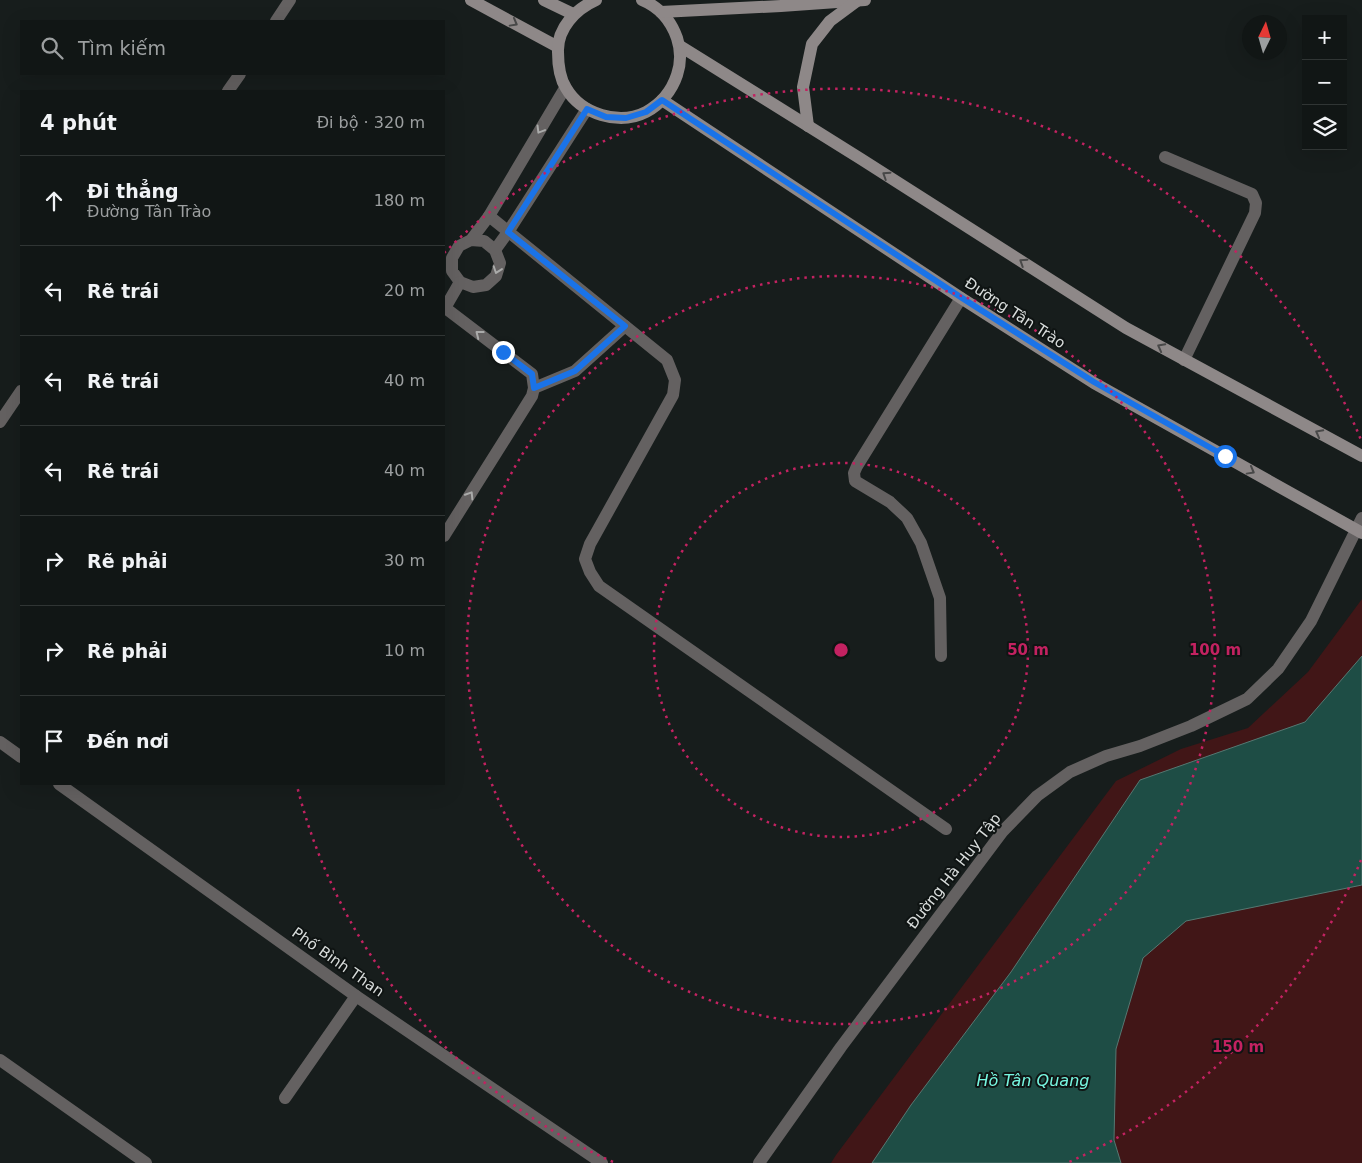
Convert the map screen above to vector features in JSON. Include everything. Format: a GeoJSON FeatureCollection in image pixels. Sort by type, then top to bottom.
{"type":"FeatureCollection","features":[{"type":"Feature","properties":{"kind":"main road"},"geometry":{"type":"LineString","coordinates":[[471,0],[558,47]]}},
{"type":"Feature","properties":{"kind":"main road"},"geometry":{"type":"LineString","coordinates":[[544,0],[573,14]]}},
{"type":"Feature","properties":{"kind":"main road"},"geometry":{"type":"LineString","coordinates":[[588,2],[573,14],[563,30],[558,47],[558,68],[565,88],[575,100],[587,109],[606,117],[626,118],[646,112],[662,100],[674,84],[680,65],[680,46],[673,27],[661,12],[644,0]]}},
{"type":"Feature","properties":{"kind":"main road"},"geometry":{"type":"LineString","coordinates":[[661,12],[865,0]]}},
{"type":"Feature","properties":{"kind":"main road"},"geometry":{"type":"LineString","coordinates":[[808,126],[803,87],[812,44],[830,21],[858,1]]}},
{"type":"Feature","properties":{"kind":"main road"},"geometry":{"type":"LineString","coordinates":[[680,46],[1126,328],[1362,456]]}},
{"type":"Feature","properties":{"kind":"main road","name":"Đường Tân Trào"},"geometry":{"type":"LineString","coordinates":[[662,100],[962,298],[1094,382],[1360,527]]}},
{"type":"Feature","properties":{"kind":"street"},"geometry":{"type":"LineString","coordinates":[[277,20],[290,0]]}},
{"type":"Feature","properties":{"kind":"street"},"geometry":{"type":"LineString","coordinates":[[229,90],[239,75]]}},
{"type":"Feature","properties":{"kind":"street"},"geometry":{"type":"LineString","coordinates":[[471,240],[484,242],[495,250],[500,263],[496,276],[486,285],[473,287],[460,282],[452,271],[452,258],[459,246],[471,240],[489,216],[565,88]]}},
{"type":"Feature","properties":{"kind":"street"},"geometry":{"type":"LineString","coordinates":[[495,250],[587,109]]}},
{"type":"Feature","properties":{"kind":"street"},"geometry":{"type":"LineString","coordinates":[[1165,157],[1252,194],[1256,203],[1255,213],[1184,360]]}},
{"type":"Feature","properties":{"kind":"street"},"geometry":{"type":"LineString","coordinates":[[489,216],[667,360],[675,380],[673,395],[590,544],[585,559],[590,572],[599,586],[946,829]]}},
{"type":"Feature","properties":{"kind":"street"},"geometry":{"type":"LineString","coordinates":[[445,305],[460,282]]}},
{"type":"Feature","properties":{"kind":"street"},"geometry":{"type":"LineString","coordinates":[[941,656],[940,598],[921,543],[907,518],[890,502],[855,481],[854,473],[962,298]]}},
{"type":"Feature","properties":{"kind":"street"},"geometry":{"type":"LineString","coordinates":[[445,308],[532,374],[534,388],[532,396],[445,534]]}},
{"type":"Feature","properties":{"kind":"street"},"geometry":{"type":"LineString","coordinates":[[534,388],[575,371],[625,326]]}},
{"type":"Feature","properties":{"kind":"street"},"geometry":{"type":"LineString","coordinates":[[0,422],[20,393]]}},
{"type":"Feature","properties":{"kind":"street","name":"Đường Hà Huy Tập"},"geometry":{"type":"LineString","coordinates":[[760,1163],[841,1048],[1002,831],[1037,796],[1070,772],[1106,756],[1140,746],[1191,726],[1247,699],[1278,669],[1311,621],[1360,527]]}},
{"type":"Feature","properties":{"kind":"street"},"geometry":{"type":"LineString","coordinates":[[0,742],[20,756]]}},
{"type":"Feature","properties":{"kind":"street","name":"Phố Bình Than"},"geometry":{"type":"LineString","coordinates":[[59,785],[356,996],[602,1163]]}},
{"type":"Feature","properties":{"kind":"street"},"geometry":{"type":"LineString","coordinates":[[285,1098],[356,996]]}},
{"type":"Feature","properties":{"kind":"street"},"geometry":{"type":"LineString","coordinates":[[0,1060],[146,1163]]}},
{"type":"Feature","properties":{"kind":"shaded area"},"geometry":{"type":"Polygon","coordinates":[[[1362,599],[1362,1163],[831,1163],[1116,781],[1181,749],[1248,728],[1308,672],[1362,599]]]}},
{"type":"Feature","properties":{"kind":"water","name":"Hồ Tân Quang"},"geometry":{"type":"Polygon","coordinates":[[[1362,656],[1362,885],[1186,921],[1143,958],[1116,1049],[1114,1140],[1121,1163],[872,1163],[911,1105],[1011,972],[1140,780],[1305,722],[1362,656]]]}},
{"type":"Feature","properties":{"kind":"route"},"geometry":{"type":"LineString","coordinates":[[503,352],[532,374],[534,388],[575,371],[625,326],[508,232],[587,109],[606,117],[626,118],[646,112],[662,100],[962,298],[1094,382],[1225,456]]}}]}
